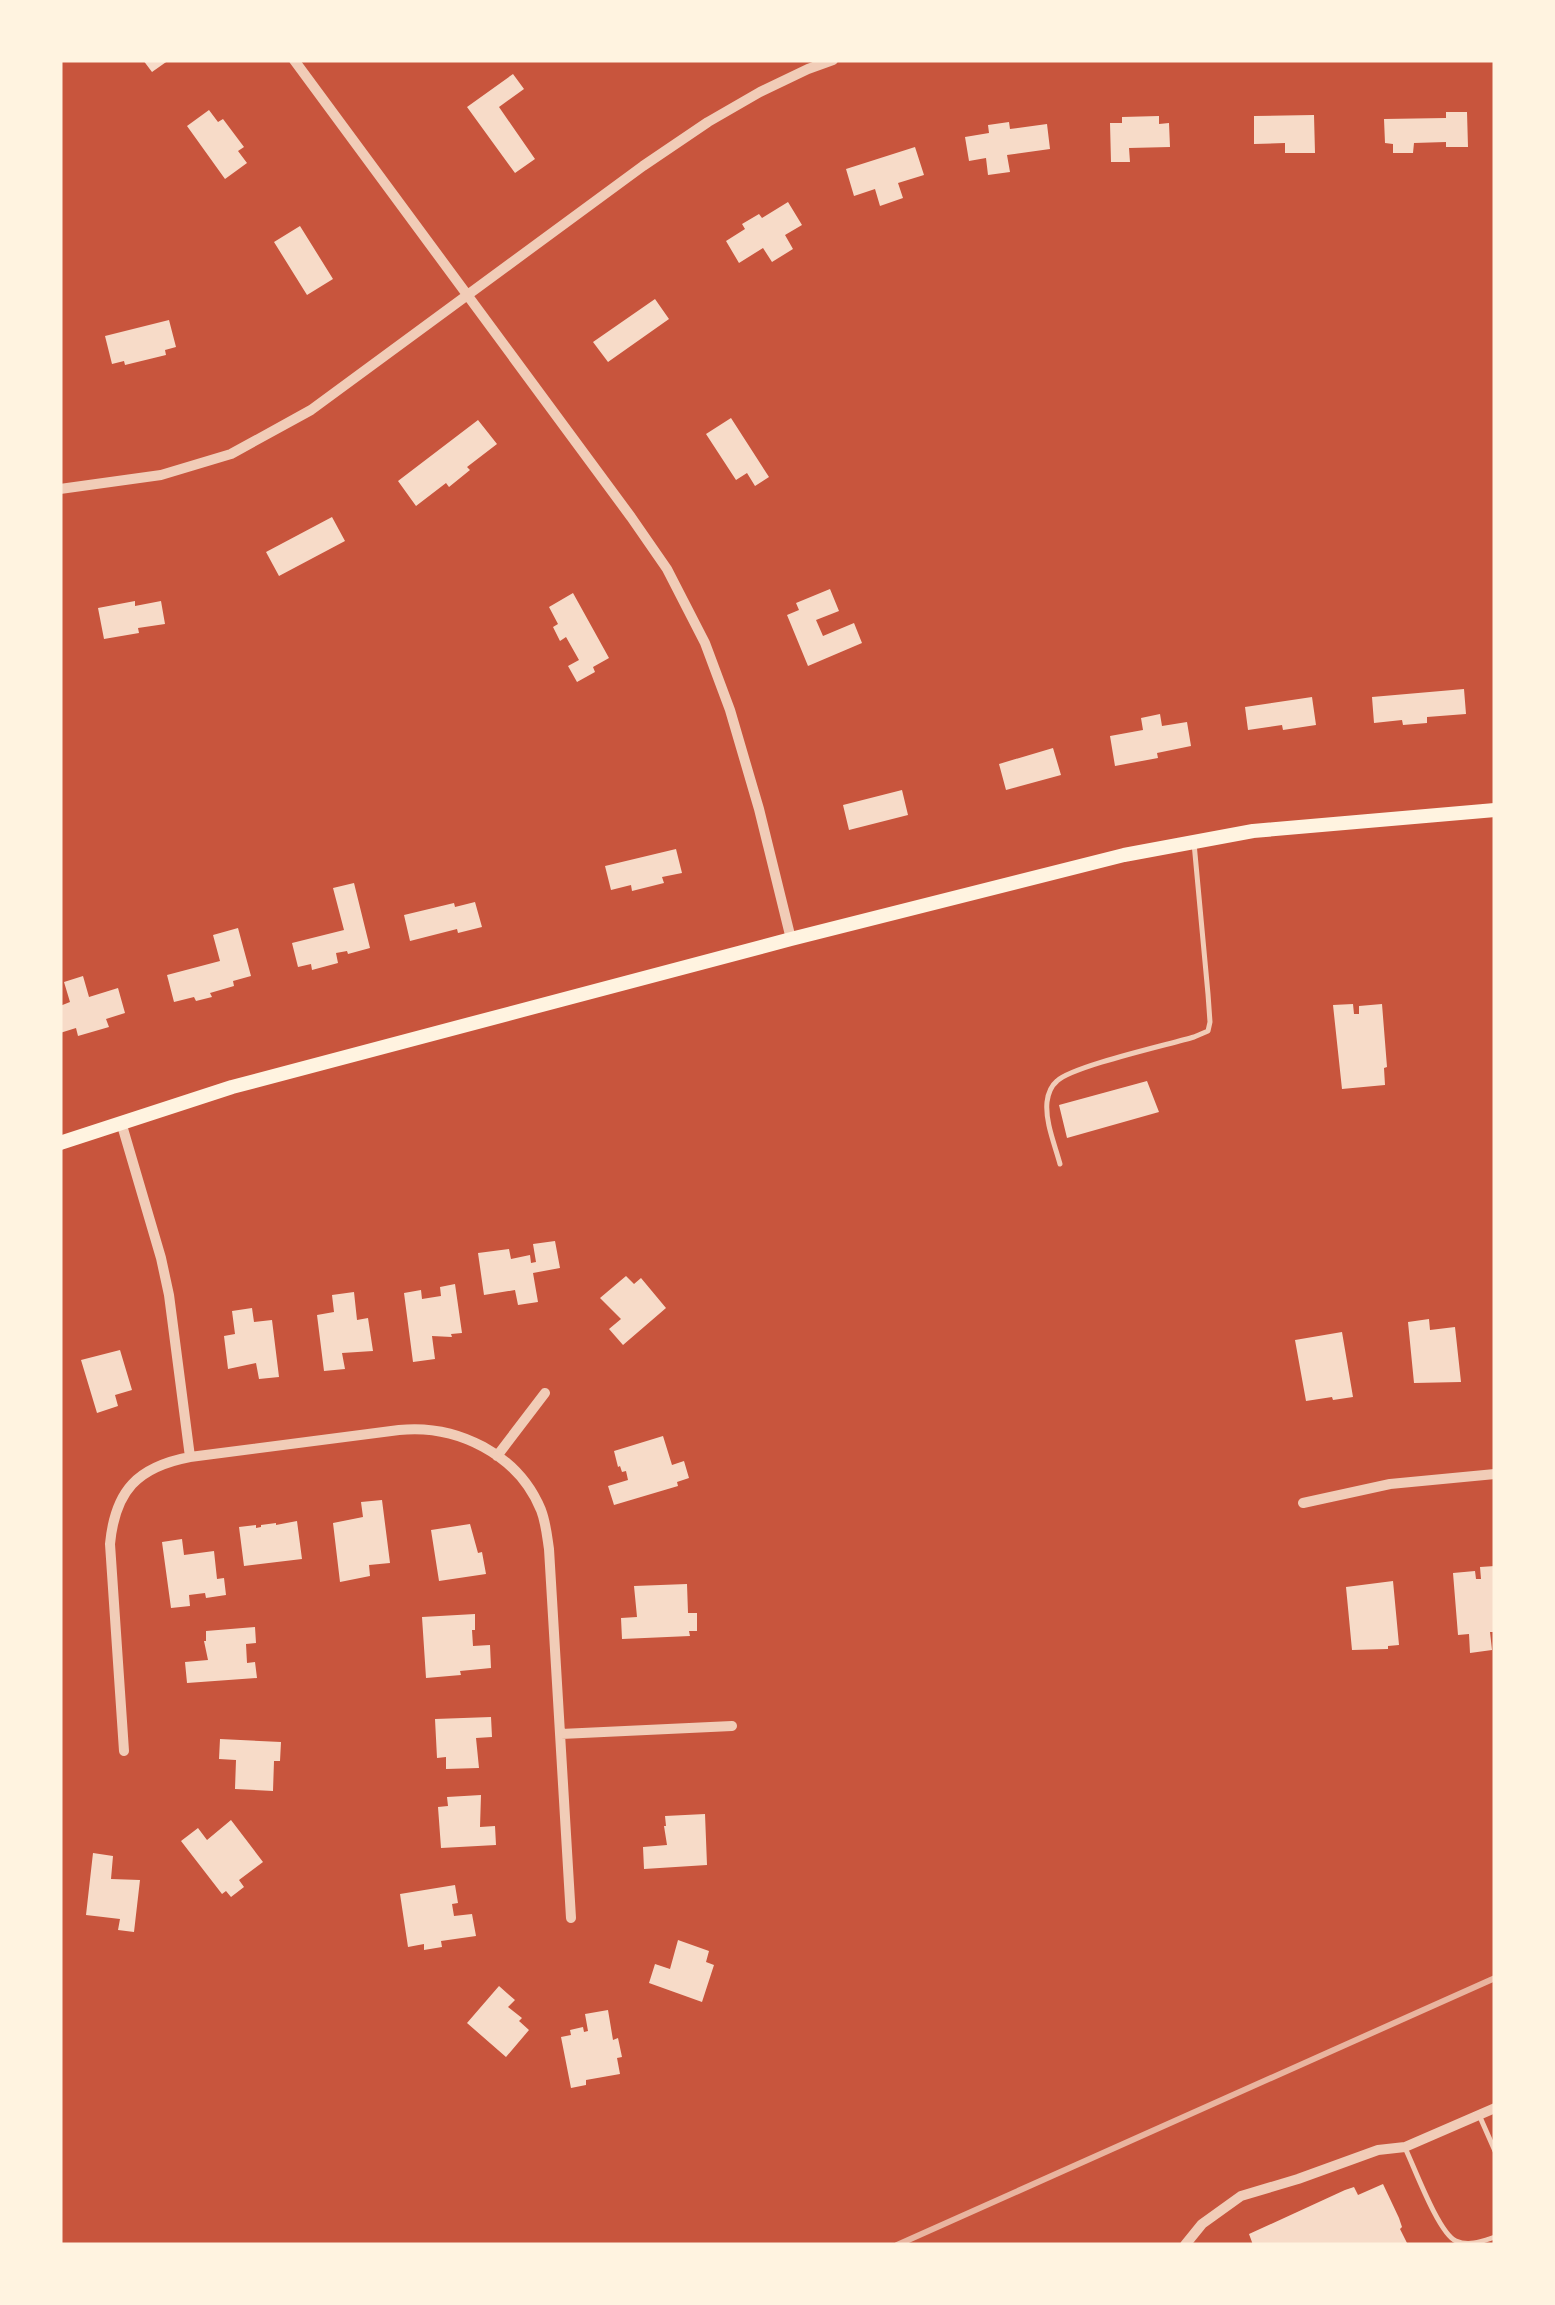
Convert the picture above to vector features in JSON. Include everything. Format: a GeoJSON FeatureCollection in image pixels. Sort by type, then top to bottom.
{"type":"FeatureCollection","features":[{"type":"Feature","properties":{"kind":"main road"},"geometry":{"type":"LineString","coordinates":[[60,1142],[232,1087],[1124,855],[1253,830],[1495,810]]}},
{"type":"Feature","properties":{"kind":"street"},"geometry":{"type":"LineString","coordinates":[[294,60],[632,517],[667,570],[705,644],[730,710],[791,940]]}},
{"type":"Feature","properties":{"kind":"street"},"geometry":{"type":"LineString","coordinates":[[60,489],[161,475],[234,453],[311,410],[708,122],[760,92],[833,60]]}},
{"type":"Feature","properties":{"kind":"street"},"geometry":{"type":"LineString","coordinates":[[121,1122],[165,1276],[190,1457]]}},
{"type":"Feature","properties":{"kind":"street"},"geometry":{"type":"LineString","coordinates":[[497,1456],[545,1393]]}},
{"type":"Feature","properties":{"kind":"street"},"geometry":{"type":"LineString","coordinates":[[124,1750],[112,1527],[123,1498],[145,1472],[162,1463],[190,1457],[413,1428],[441,1430],[474,1440],[520,1478],[540,1508],[546,1526],[571,1918]]}},
{"type":"Feature","properties":{"kind":"street"},"geometry":{"type":"LineString","coordinates":[[1303,1503],[1390,1484],[1495,1474]]}},
{"type":"Feature","properties":{"kind":"street"},"geometry":{"type":"LineString","coordinates":[[561,1734],[732,1726]]}},
{"type":"Feature","properties":{"kind":"street"},"geometry":{"type":"LineString","coordinates":[[1185,2245],[1202,2224],[1242,2196],[1378,2150],[1405,2147],[1495,2108]]}},
{"type":"Feature","properties":{"kind":"lane"},"geometry":{"type":"LineString","coordinates":[[1060,1164],[1047,1103],[1059,1078],[1208,1031],[1194,840]]}},
{"type":"Feature","properties":{"kind":"lane"},"geometry":{"type":"LineString","coordinates":[[1479,2115],[1495,2151]]}},
{"type":"Feature","properties":{"kind":"lane"},"geometry":{"type":"LineString","coordinates":[[1405,2147],[1449,2238],[1466,2244],[1495,2236]]}},
{"type":"Feature","properties":{"kind":"building"},"geometry":{"type":"Polygon","coordinates":[[[143,60],[169,60],[152,72],[143,60]]]}},
{"type":"Feature","properties":{"kind":"building"},"geometry":{"type":"Polygon","coordinates":[[[513,74],[524,89],[499,107],[535,159],[515,173],[467,107],[513,74]]]}},
{"type":"Feature","properties":{"kind":"building"},"geometry":{"type":"Polygon","coordinates":[[[209,110],[218,122],[223,119],[244,147],[238,151],[247,163],[225,179],[187,126],[209,110]]]}},
{"type":"Feature","properties":{"kind":"building"},"geometry":{"type":"Polygon","coordinates":[[[1446,112],[1467,112],[1468,147],[1446,147],[1446,142],[1414,143],[1413,153],[1393,153],[1393,144],[1385,143],[1384,119],[1446,118],[1446,112]]]}},
{"type":"Feature","properties":{"kind":"building"},"geometry":{"type":"Polygon","coordinates":[[[1314,115],[1315,153],[1285,153],[1285,143],[1254,144],[1254,116],[1314,115]]]}},
{"type":"Feature","properties":{"kind":"building"},"geometry":{"type":"Polygon","coordinates":[[[1159,116],[1159,124],[1169,123],[1170,147],[1129,148],[1130,162],[1111,162],[1110,123],[1122,123],[1122,117],[1159,116]]]}},
{"type":"Feature","properties":{"kind":"building"},"geometry":{"type":"Polygon","coordinates":[[[1009,122],[1010,129],[1047,124],[1050,149],[1007,155],[1010,172],[988,175],[986,158],[969,161],[965,137],[989,133],[988,125],[1009,122]]]}},
{"type":"Feature","properties":{"kind":"building"},"geometry":{"type":"Polygon","coordinates":[[[915,147],[924,175],[898,183],[903,198],[880,206],[875,189],[854,196],[846,169],[915,147]]]}},
{"type":"Feature","properties":{"kind":"building"},"geometry":{"type":"Polygon","coordinates":[[[788,202],[802,225],[785,235],[793,249],[772,262],[763,248],[739,263],[726,241],[745,229],[742,224],[759,214],[762,218],[788,202]]]}},
{"type":"Feature","properties":{"kind":"building"},"geometry":{"type":"Polygon","coordinates":[[[300,226],[333,279],[307,295],[274,242],[300,226]]]}},
{"type":"Feature","properties":{"kind":"building"},"geometry":{"type":"Polygon","coordinates":[[[655,299],[669,319],[608,362],[593,342],[655,299]]]}},
{"type":"Feature","properties":{"kind":"building"},"geometry":{"type":"Polygon","coordinates":[[[169,320],[176,347],[165,350],[166,355],[125,365],[124,361],[112,364],[105,336],[169,320]]]}},
{"type":"Feature","properties":{"kind":"building"},"geometry":{"type":"Polygon","coordinates":[[[731,418],[769,477],[755,486],[747,473],[736,480],[706,434],[731,418]]]}},
{"type":"Feature","properties":{"kind":"building"},"geometry":{"type":"Polygon","coordinates":[[[478,420],[497,444],[449,487],[446,483],[416,506],[398,481],[478,420]]]}},
{"type":"Feature","properties":{"kind":"building"},"geometry":{"type":"Polygon","coordinates":[[[332,517],[345,541],[279,576],[266,552],[332,517]]]}},
{"type":"Feature","properties":{"kind":"building"},"geometry":{"type":"Polygon","coordinates":[[[830,589],[839,611],[816,620],[823,636],[854,623],[862,643],[808,666],[787,615],[799,610],[796,603],[830,589]]]}},
{"type":"Feature","properties":{"kind":"building"},"geometry":{"type":"Polygon","coordinates":[[[573,593],[609,658],[577,682],[568,666],[579,660],[566,637],[560,641],[553,627],[558,624],[549,607],[573,593]]]}},
{"type":"Feature","properties":{"kind":"building"},"geometry":{"type":"Polygon","coordinates":[[[135,601],[135,606],[161,601],[165,624],[104,639],[98,608],[135,601]]]}},
{"type":"Feature","properties":{"kind":"building"},"geometry":{"type":"Polygon","coordinates":[[[1464,689],[1466,714],[1427,717],[1427,723],[1374,723],[1372,697],[1464,689]]]}},
{"type":"Feature","properties":{"kind":"building"},"geometry":{"type":"Polygon","coordinates":[[[1312,697],[1316,725],[1248,730],[1245,707],[1312,697]]]}},
{"type":"Feature","properties":{"kind":"building"},"geometry":{"type":"Polygon","coordinates":[[[1160,714],[1162,726],[1187,722],[1191,746],[1157,753],[1158,758],[1115,766],[1110,736],[1143,730],[1141,718],[1160,714]]]}},
{"type":"Feature","properties":{"kind":"building"},"geometry":{"type":"Polygon","coordinates":[[[1053,748],[1061,775],[1006,790],[999,764],[1053,748]]]}},
{"type":"Feature","properties":{"kind":"building"},"geometry":{"type":"Polygon","coordinates":[[[902,790],[908,815],[849,830],[843,805],[902,790]]]}},
{"type":"Feature","properties":{"kind":"building"},"geometry":{"type":"Polygon","coordinates":[[[676,849],[682,873],[662,877],[664,883],[632,891],[631,885],[611,890],[605,866],[676,849]]]}},
{"type":"Feature","properties":{"kind":"building"},"geometry":{"type":"Polygon","coordinates":[[[354,883],[370,948],[336,953],[338,963],[312,970],[311,964],[298,967],[292,943],[344,930],[333,888],[354,883]]]}},
{"type":"Feature","properties":{"kind":"building"},"geometry":{"type":"Polygon","coordinates":[[[475,902],[482,927],[410,941],[404,915],[475,902]]]}},
{"type":"Feature","properties":{"kind":"building"},"geometry":{"type":"Polygon","coordinates":[[[238,928],[251,976],[210,993],[212,997],[174,1002],[167,975],[220,961],[213,935],[238,928]]]}},
{"type":"Feature","properties":{"kind":"building"},"geometry":{"type":"Polygon","coordinates":[[[83,976],[89,997],[118,988],[125,1013],[106,1019],[109,1027],[78,1036],[76,1028],[60,1033],[60,1006],[70,1002],[64,982],[83,976]]]}},
{"type":"Feature","properties":{"kind":"building"},"geometry":{"type":"Polygon","coordinates":[[[1353,1004],[1354,1014],[1359,1014],[1359,1006],[1382,1004],[1385,1085],[1342,1089],[1333,1005],[1353,1004]]]}},
{"type":"Feature","properties":{"kind":"building"},"geometry":{"type":"Polygon","coordinates":[[[1147,1081],[1159,1112],[1067,1138],[1059,1105],[1147,1081]]]}},
{"type":"Feature","properties":{"kind":"building"},"geometry":{"type":"Polygon","coordinates":[[[555,1241],[560,1268],[533,1273],[538,1302],[518,1305],[515,1290],[484,1295],[478,1253],[509,1249],[511,1259],[530,1255],[531,1263],[536,1262],[533,1244],[555,1241]]]}},
{"type":"Feature","properties":{"kind":"building"},"geometry":{"type":"Polygon","coordinates":[[[626,1276],[634,1284],[641,1278],[666,1308],[623,1345],[609,1329],[621,1319],[600,1298],[626,1276]]]}},
{"type":"Feature","properties":{"kind":"building"},"geometry":{"type":"Polygon","coordinates":[[[455,1284],[462,1333],[432,1336],[435,1359],[413,1362],[404,1293],[421,1290],[422,1299],[441,1296],[440,1287],[455,1284]]]}},
{"type":"Feature","properties":{"kind":"building"},"geometry":{"type":"Polygon","coordinates":[[[354,1292],[357,1320],[368,1318],[373,1351],[342,1353],[345,1369],[324,1371],[317,1315],[334,1312],[332,1295],[354,1292]]]}},
{"type":"Feature","properties":{"kind":"building"},"geometry":{"type":"Polygon","coordinates":[[[252,1308],[254,1322],[272,1320],[279,1377],[259,1379],[256,1363],[228,1369],[224,1336],[235,1334],[232,1311],[252,1308]]]}},
{"type":"Feature","properties":{"kind":"building"},"geometry":{"type":"Polygon","coordinates":[[[1429,1319],[1430,1330],[1455,1327],[1461,1382],[1414,1383],[1408,1322],[1429,1319]]]}},
{"type":"Feature","properties":{"kind":"building"},"geometry":{"type":"Polygon","coordinates":[[[1342,1332],[1353,1397],[1306,1401],[1295,1340],[1342,1332]]]}},
{"type":"Feature","properties":{"kind":"building"},"geometry":{"type":"Polygon","coordinates":[[[120,1350],[132,1390],[115,1395],[118,1406],[97,1413],[81,1360],[120,1350]]]}},
{"type":"Feature","properties":{"kind":"building"},"geometry":{"type":"Polygon","coordinates":[[[663,1436],[672,1465],[684,1461],[689,1478],[677,1482],[678,1486],[614,1505],[608,1486],[628,1480],[626,1471],[618,1467],[614,1451],[663,1436]]]}},
{"type":"Feature","properties":{"kind":"building"},"geometry":{"type":"Polygon","coordinates":[[[382,1500],[390,1563],[369,1565],[370,1576],[340,1582],[333,1523],[363,1517],[361,1502],[382,1500]]]}},
{"type":"Feature","properties":{"kind":"building"},"geometry":{"type":"Polygon","coordinates":[[[297,1521],[302,1559],[244,1566],[239,1527],[297,1521]]]}},
{"type":"Feature","properties":{"kind":"building"},"geometry":{"type":"Polygon","coordinates":[[[470,1524],[486,1574],[439,1581],[431,1530],[470,1524]]]}},
{"type":"Feature","properties":{"kind":"building"},"geometry":{"type":"Polygon","coordinates":[[[182,1539],[184,1555],[214,1551],[217,1579],[224,1578],[226,1595],[189,1595],[190,1606],[171,1608],[162,1542],[182,1539]]]}},
{"type":"Feature","properties":{"kind":"building"},"geometry":{"type":"Polygon","coordinates":[[[1495,1566],[1492,1650],[1470,1653],[1469,1634],[1458,1635],[1453,1573],[1475,1571],[1476,1579],[1481,1579],[1480,1567],[1495,1566]]]}},
{"type":"Feature","properties":{"kind":"building"},"geometry":{"type":"Polygon","coordinates":[[[1393,1581],[1399,1645],[1352,1650],[1346,1587],[1393,1581]]]}},
{"type":"Feature","properties":{"kind":"building"},"geometry":{"type":"Polygon","coordinates":[[[687,1584],[688,1613],[697,1613],[697,1631],[689,1631],[690,1636],[622,1639],[621,1618],[637,1617],[634,1586],[687,1584]]]}},
{"type":"Feature","properties":{"kind":"building"},"geometry":{"type":"Polygon","coordinates":[[[475,1614],[473,1646],[490,1645],[491,1668],[426,1678],[422,1617],[475,1614]]]}},
{"type":"Feature","properties":{"kind":"building"},"geometry":{"type":"Polygon","coordinates":[[[255,1627],[256,1643],[246,1644],[247,1663],[255,1662],[257,1678],[187,1683],[185,1662],[208,1660],[206,1631],[255,1627]]]}},
{"type":"Feature","properties":{"kind":"building"},"geometry":{"type":"Polygon","coordinates":[[[491,1717],[492,1737],[476,1738],[479,1768],[446,1769],[446,1757],[437,1758],[435,1719],[491,1717]]]}},
{"type":"Feature","properties":{"kind":"building"},"geometry":{"type":"Polygon","coordinates":[[[220,1739],[281,1742],[280,1761],[274,1761],[273,1791],[235,1789],[236,1760],[219,1759],[220,1739]]]}},
{"type":"Feature","properties":{"kind":"building"},"geometry":{"type":"Polygon","coordinates":[[[481,1795],[480,1827],[495,1826],[496,1845],[441,1848],[438,1807],[448,1806],[447,1797],[481,1795]]]}},
{"type":"Feature","properties":{"kind":"building"},"geometry":{"type":"Polygon","coordinates":[[[705,1814],[707,1865],[644,1869],[643,1847],[667,1845],[665,1816],[705,1814]]]}},
{"type":"Feature","properties":{"kind":"building"},"geometry":{"type":"Polygon","coordinates":[[[231,1820],[263,1862],[239,1880],[244,1887],[231,1897],[226,1891],[222,1894],[181,1841],[198,1828],[207,1840],[231,1820]]]}},
{"type":"Feature","properties":{"kind":"building"},"geometry":{"type":"Polygon","coordinates":[[[93,1853],[113,1856],[111,1879],[140,1880],[134,1932],[118,1930],[120,1919],[86,1915],[93,1853]]]}},
{"type":"Feature","properties":{"kind":"building"},"geometry":{"type":"Polygon","coordinates":[[[455,1885],[458,1903],[452,1904],[454,1916],[472,1914],[476,1936],[441,1941],[442,1947],[424,1950],[424,1944],[408,1947],[400,1894],[455,1885]]]}},
{"type":"Feature","properties":{"kind":"building"},"geometry":{"type":"Polygon","coordinates":[[[678,1940],[709,1951],[706,1962],[714,1965],[702,2002],[649,1983],[655,1964],[670,1969],[678,1940]]]}},
{"type":"Feature","properties":{"kind":"building"},"geometry":{"type":"Polygon","coordinates":[[[499,1986],[515,2000],[508,2007],[529,2030],[506,2057],[467,2023],[499,1986]]]}},
{"type":"Feature","properties":{"kind":"building"},"geometry":{"type":"Polygon","coordinates":[[[608,2010],[613,2040],[618,2038],[622,2057],[617,2058],[620,2074],[586,2080],[586,2085],[571,2088],[561,2037],[583,2027],[584,2032],[588,2031],[585,2014],[608,2010]]]}},
{"type":"Feature","properties":{"kind":"building"},"geometry":{"type":"Polygon","coordinates":[[[1383,2184],[1408,2245],[1253,2245],[1249,2234],[1345,2190],[1354,2187],[1358,2195],[1383,2184]]]}},
{"type":"Feature","properties":{"kind":"railway"},"geometry":{"type":"LineString","coordinates":[[897,2245],[1495,1978]]}}]}
